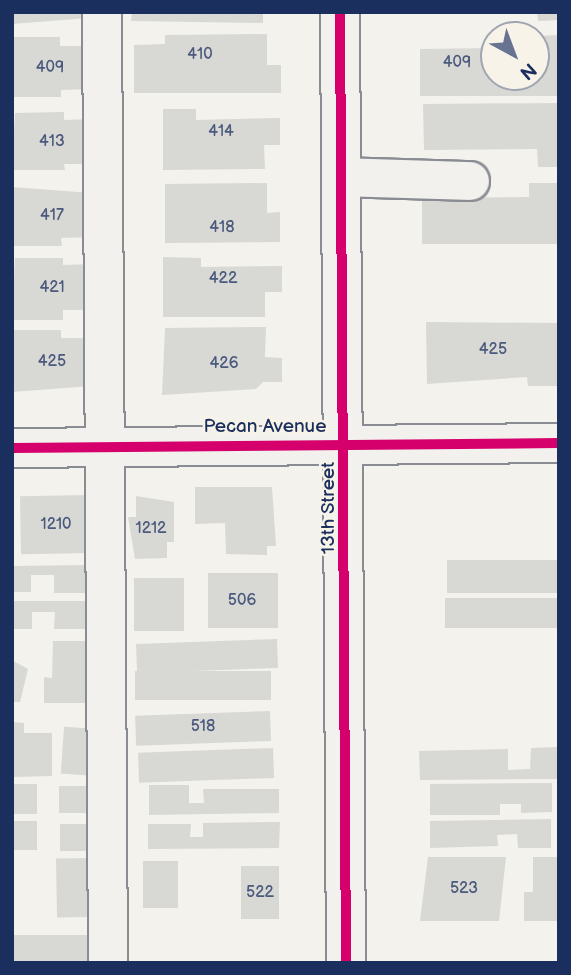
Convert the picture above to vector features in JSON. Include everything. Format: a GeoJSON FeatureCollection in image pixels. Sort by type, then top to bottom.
{"type":"FeatureCollection","features":[{"type":"Feature","properties":{"kind":"street"},"geometry":{"type":"LineString","coordinates":[[102,12],[108,963]]}},
{"type":"Feature","properties":{"kind":"street","name":"13th Street"},"geometry":{"type":"LineString","coordinates":[[340,12],[346,445],[346,963]]}},
{"type":"Feature","properties":{"kind":"street"},"geometry":{"type":"LineString","coordinates":[[342,177],[470,181]]}},
{"type":"Feature","properties":{"kind":"street","name":"Pecan Avenue"},"geometry":{"type":"LineString","coordinates":[[12,447],[103,444],[559,443]]}},
{"type":"Feature","properties":{"kind":"building"},"geometry":{"type":"Polygon","coordinates":[[[12,12],[89,12],[89,18],[12,24],[12,12]]]}},
{"type":"Feature","properties":{"kind":"building"},"geometry":{"type":"Polygon","coordinates":[[[132,12],[263,12],[263,23],[131,21],[132,12]]]}},
{"type":"Feature","properties":{"kind":"building"},"geometry":{"type":"Polygon","coordinates":[[[537,12],[559,12],[559,20],[538,21],[537,12]]]}},
{"type":"Feature","properties":{"kind":"building"},"geometry":{"type":"Polygon","coordinates":[[[267,34],[267,65],[281,65],[281,93],[134,93],[134,45],[165,44],[165,35],[267,34]]]}},
{"type":"Feature","properties":{"kind":"building"},"geometry":{"type":"Polygon","coordinates":[[[550,35],[559,35],[559,96],[420,96],[420,49],[480,48],[480,91],[550,91],[550,35]]]}},
{"type":"Feature","properties":{"kind":"building"},"geometry":{"type":"Polygon","coordinates":[[[12,37],[60,37],[60,46],[89,46],[88,89],[61,90],[61,97],[12,97],[12,37]]]}},
{"type":"Feature","properties":{"kind":"building"},"geometry":{"type":"Polygon","coordinates":[[[559,103],[559,167],[538,167],[537,149],[424,150],[423,104],[559,103]]]}},
{"type":"Feature","properties":{"kind":"building"},"geometry":{"type":"Polygon","coordinates":[[[163,109],[196,109],[196,120],[280,118],[280,145],[264,145],[265,169],[163,170],[163,109]]]}},
{"type":"Feature","properties":{"kind":"building"},"geometry":{"type":"Polygon","coordinates":[[[64,112],[64,120],[92,119],[92,164],[64,164],[65,170],[12,170],[15,113],[64,112]]]}},
{"type":"Feature","properties":{"kind":"building"},"geometry":{"type":"Polygon","coordinates":[[[267,183],[267,213],[280,212],[280,242],[165,243],[165,184],[267,183]]]}},
{"type":"Feature","properties":{"kind":"building"},"geometry":{"type":"Polygon","coordinates":[[[529,183],[559,183],[559,244],[422,244],[422,198],[529,197],[529,183]]]}},
{"type":"Feature","properties":{"kind":"building"},"geometry":{"type":"Polygon","coordinates":[[[12,187],[91,193],[92,237],[61,238],[62,246],[12,246],[12,187]]]}},
{"type":"Feature","properties":{"kind":"building"},"geometry":{"type":"Polygon","coordinates":[[[163,257],[201,258],[201,267],[282,266],[282,292],[265,292],[265,317],[163,317],[163,257]]]}},
{"type":"Feature","properties":{"kind":"building"},"geometry":{"type":"Polygon","coordinates":[[[15,258],[63,258],[63,265],[91,264],[92,310],[63,310],[63,320],[12,320],[15,258]]]}},
{"type":"Feature","properties":{"kind":"building"},"geometry":{"type":"Polygon","coordinates":[[[426,322],[559,323],[559,386],[528,386],[527,377],[427,384],[426,322]]]}},
{"type":"Feature","properties":{"kind":"building"},"geometry":{"type":"Polygon","coordinates":[[[266,327],[265,357],[282,358],[282,382],[263,382],[256,389],[162,395],[165,328],[266,327]]]}},
{"type":"Feature","properties":{"kind":"building"},"geometry":{"type":"Polygon","coordinates":[[[12,330],[61,330],[61,338],[91,338],[92,386],[12,392],[12,330]]]}},
{"type":"Feature","properties":{"kind":"building"},"geometry":{"type":"Polygon","coordinates":[[[195,487],[272,487],[276,546],[267,546],[267,555],[226,554],[225,523],[195,524],[195,487]]]}},
{"type":"Feature","properties":{"kind":"building"},"geometry":{"type":"Polygon","coordinates":[[[91,495],[92,553],[21,554],[20,496],[91,495]]]}},
{"type":"Feature","properties":{"kind":"building"},"geometry":{"type":"Polygon","coordinates":[[[136,496],[174,502],[174,542],[167,542],[167,558],[135,559],[128,517],[136,517],[136,496]]]}},
{"type":"Feature","properties":{"kind":"building"},"geometry":{"type":"Polygon","coordinates":[[[447,560],[559,560],[559,593],[447,593],[447,560]]]}},
{"type":"Feature","properties":{"kind":"building"},"geometry":{"type":"Polygon","coordinates":[[[89,565],[89,593],[54,593],[54,575],[31,575],[31,592],[12,592],[12,566],[89,565]]]}},
{"type":"Feature","properties":{"kind":"building"},"geometry":{"type":"Polygon","coordinates":[[[208,573],[278,573],[278,628],[208,628],[208,573]]]}},
{"type":"Feature","properties":{"kind":"building"},"geometry":{"type":"Polygon","coordinates":[[[134,578],[184,578],[184,631],[134,631],[134,578]]]}},
{"type":"Feature","properties":{"kind":"building"},"geometry":{"type":"Polygon","coordinates":[[[445,598],[557,598],[557,628],[445,628],[445,598]]]}},
{"type":"Feature","properties":{"kind":"building"},"geometry":{"type":"Polygon","coordinates":[[[12,601],[90,601],[91,629],[54,629],[55,612],[32,612],[32,629],[12,629],[12,601]]]}},
{"type":"Feature","properties":{"kind":"building"},"geometry":{"type":"Polygon","coordinates":[[[277,639],[278,668],[137,673],[136,644],[277,639]]]}},
{"type":"Feature","properties":{"kind":"building"},"geometry":{"type":"Polygon","coordinates":[[[53,641],[88,641],[88,703],[44,703],[44,677],[52,678],[53,641]]]}},
{"type":"Feature","properties":{"kind":"building"},"geometry":{"type":"Polygon","coordinates":[[[12,660],[28,669],[20,702],[12,702],[12,660]]]}},
{"type":"Feature","properties":{"kind":"building"},"geometry":{"type":"Polygon","coordinates":[[[135,671],[271,671],[271,700],[135,700],[135,671]]]}},
{"type":"Feature","properties":{"kind":"building"},"geometry":{"type":"Polygon","coordinates":[[[270,711],[271,741],[136,746],[135,716],[270,711]]]}},
{"type":"Feature","properties":{"kind":"building"},"geometry":{"type":"Polygon","coordinates":[[[12,722],[24,723],[24,733],[52,733],[52,776],[12,777],[12,722]]]}},
{"type":"Feature","properties":{"kind":"building"},"geometry":{"type":"Polygon","coordinates":[[[64,727],[98,729],[95,776],[61,774],[64,727]]]}},
{"type":"Feature","properties":{"kind":"building"},"geometry":{"type":"Polygon","coordinates":[[[559,747],[559,779],[420,780],[419,751],[508,749],[508,770],[530,769],[531,748],[559,747]]]}},
{"type":"Feature","properties":{"kind":"building"},"geometry":{"type":"Polygon","coordinates":[[[273,748],[274,778],[139,783],[138,753],[273,748]]]}},
{"type":"Feature","properties":{"kind":"building"},"geometry":{"type":"Polygon","coordinates":[[[552,783],[552,812],[521,813],[521,804],[500,804],[500,815],[430,815],[430,784],[552,783]]]}},
{"type":"Feature","properties":{"kind":"building"},"geometry":{"type":"Polygon","coordinates":[[[12,784],[37,784],[37,814],[12,814],[12,784]]]}},
{"type":"Feature","properties":{"kind":"building"},"geometry":{"type":"Polygon","coordinates":[[[149,785],[189,785],[189,803],[204,803],[203,789],[279,789],[279,813],[149,815],[149,785]]]}},
{"type":"Feature","properties":{"kind":"building"},"geometry":{"type":"Polygon","coordinates":[[[59,786],[89,786],[89,813],[59,813],[59,786]]]}},
{"type":"Feature","properties":{"kind":"building"},"geometry":{"type":"Polygon","coordinates":[[[551,819],[551,848],[518,848],[517,834],[497,835],[498,846],[430,848],[430,821],[551,819]]]}},
{"type":"Feature","properties":{"kind":"building"},"geometry":{"type":"Polygon","coordinates":[[[12,821],[37,821],[37,850],[12,850],[12,821]]]}},
{"type":"Feature","properties":{"kind":"building"},"geometry":{"type":"Polygon","coordinates":[[[280,822],[279,848],[148,849],[148,824],[191,824],[190,837],[203,837],[203,823],[280,822]]]}},
{"type":"Feature","properties":{"kind":"building"},"geometry":{"type":"Polygon","coordinates":[[[60,824],[89,824],[89,851],[60,851],[60,824]]]}},
{"type":"Feature","properties":{"kind":"building"},"geometry":{"type":"Polygon","coordinates":[[[428,857],[506,857],[499,921],[420,921],[428,857]]]}},
{"type":"Feature","properties":{"kind":"building"},"geometry":{"type":"Polygon","coordinates":[[[533,857],[559,857],[559,921],[524,921],[524,892],[533,892],[533,857]]]}},
{"type":"Feature","properties":{"kind":"building"},"geometry":{"type":"Polygon","coordinates":[[[89,858],[90,917],[57,918],[56,859],[89,858]]]}},
{"type":"Feature","properties":{"kind":"building"},"geometry":{"type":"Polygon","coordinates":[[[143,861],[178,861],[178,908],[143,908],[143,861]]]}},
{"type":"Feature","properties":{"kind":"building"},"geometry":{"type":"Polygon","coordinates":[[[241,866],[279,866],[279,919],[241,919],[241,866]]]}},
{"type":"Feature","properties":{"kind":"building"},"geometry":{"type":"Polygon","coordinates":[[[12,935],[87,935],[87,963],[12,963],[12,935]]]}},
{"type":"Feature","properties":{"kind":"cycle path"},"geometry":{"type":"LineString","coordinates":[[340,12],[346,963]]}},
{"type":"Feature","properties":{"kind":"cycle path"},"geometry":{"type":"LineString","coordinates":[[12,448],[559,443]]}}]}
